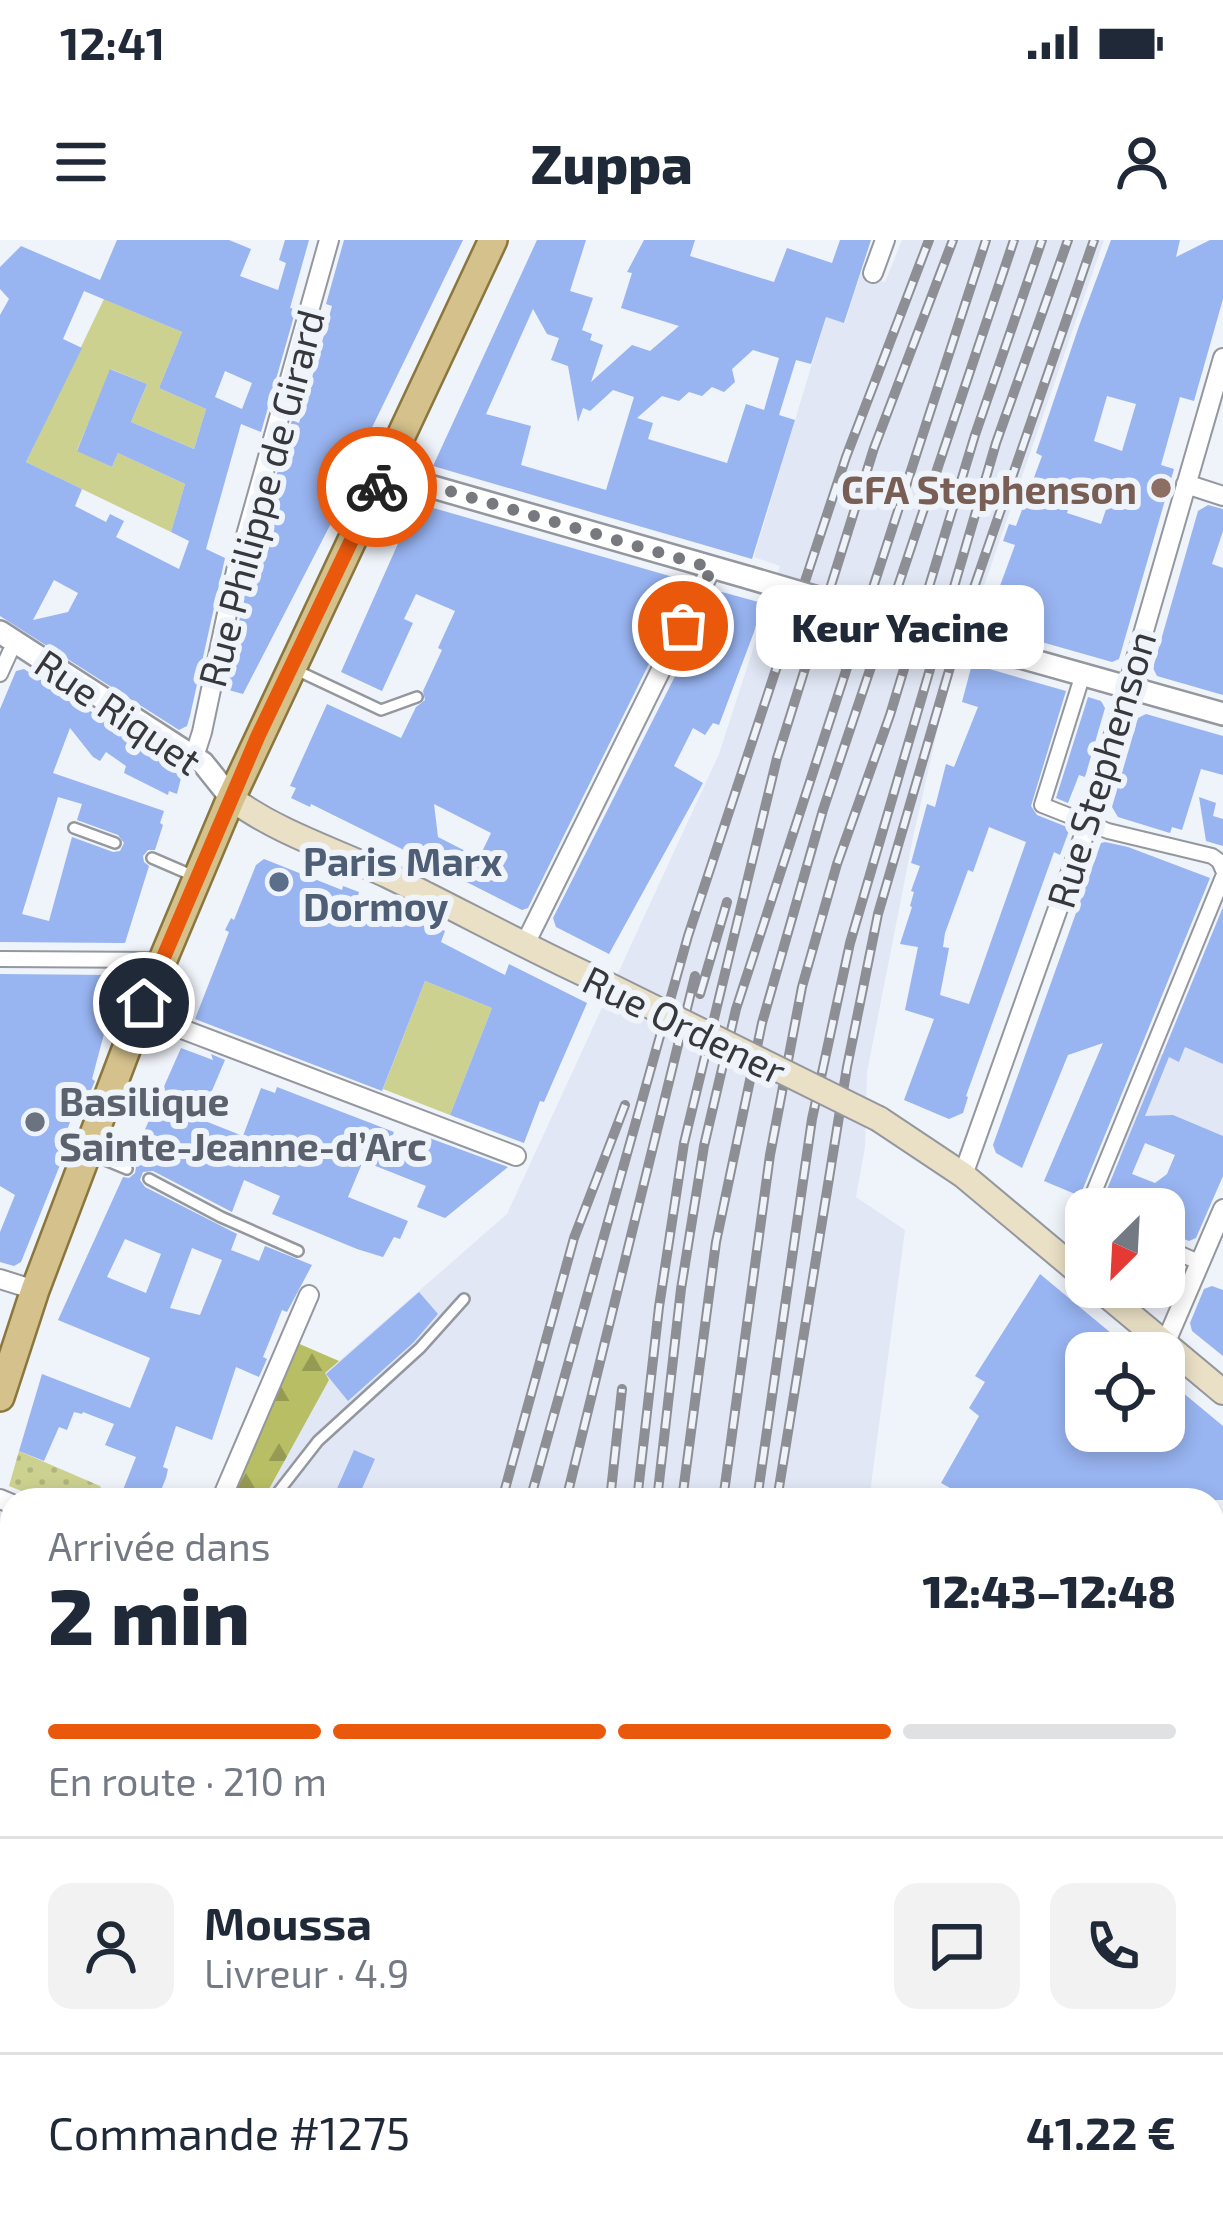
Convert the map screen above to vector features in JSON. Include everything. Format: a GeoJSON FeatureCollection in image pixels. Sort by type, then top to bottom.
{"type":"FeatureCollection","features":[{"type":"Feature","properties":{"kind":"main road"},"geometry":{"type":"LineString","coordinates":[[0,1397],[35,1290],[140,1013],[231,798],[494,240]]}},
{"type":"Feature","properties":{"kind":"main road","name":"Rue Ordener"},"geometry":{"type":"LineString","coordinates":[[231,798],[255,816],[387,875],[879,1119],[963,1175],[1065,1260]]}},
{"type":"Feature","properties":{"kind":"main road"},"geometry":{"type":"LineString","coordinates":[[1122,1308],[1151,1332]]}},
{"type":"Feature","properties":{"kind":"main road"},"geometry":{"type":"LineString","coordinates":[[1185,1361],[1223,1392]]}},
{"type":"Feature","properties":{"kind":"street","name":"Rue Philippe de Girard"},"geometry":{"type":"LineString","coordinates":[[194,757],[236,571],[329,240]]}},
{"type":"Feature","properties":{"kind":"street"},"geometry":{"type":"LineString","coordinates":[[873,273],[885,240]]}},
{"type":"Feature","properties":{"kind":"street","name":"Rue Stephenson"},"geometry":{"type":"LineString","coordinates":[[963,1175],[1088,824],[1223,358]]}},
{"type":"Feature","properties":{"kind":"street"},"geometry":{"type":"LineString","coordinates":[[384,472],[1223,714]]}},
{"type":"Feature","properties":{"kind":"street"},"geometry":{"type":"LineString","coordinates":[[1186,484],[1223,496]]}},
{"type":"Feature","properties":{"kind":"street"},"geometry":{"type":"LineString","coordinates":[[524,946],[712,568]]}},
{"type":"Feature","properties":{"kind":"street","name":"Rue Riquet"},"geometry":{"type":"LineString","coordinates":[[5,642],[194,757],[209,768],[231,798]]}},
{"type":"Feature","properties":{"kind":"street"},"geometry":{"type":"LineString","coordinates":[[0,674],[5,642]]}},
{"type":"Feature","properties":{"kind":"street"},"geometry":{"type":"LineString","coordinates":[[1083,674],[1042,805],[1088,824],[1212,856],[1220,861],[1223,873],[1096,1188]]}},
{"type":"Feature","properties":{"kind":"street"},"geometry":{"type":"LineString","coordinates":[[0,959],[163,960]]}},
{"type":"Feature","properties":{"kind":"street"},"geometry":{"type":"LineString","coordinates":[[140,1013],[516,1156]]}},
{"type":"Feature","properties":{"kind":"street"},"geometry":{"type":"LineString","coordinates":[[1172,1332],[1209,1266],[1223,1209]]}},
{"type":"Feature","properties":{"kind":"street"},"geometry":{"type":"LineString","coordinates":[[1185,1256],[1209,1266]]}},
{"type":"Feature","properties":{"kind":"street"},"geometry":{"type":"LineString","coordinates":[[0,1279],[35,1290]]}},
{"type":"Feature","properties":{"kind":"street"},"geometry":{"type":"LineString","coordinates":[[225,1488],[308,1295]]}},
{"type":"Feature","properties":{"kind":"lane"},"geometry":{"type":"LineString","coordinates":[[292,668],[381,710],[417,697]]}},
{"type":"Feature","properties":{"kind":"lane"},"geometry":{"type":"LineString","coordinates":[[74,828],[115,843]]}},
{"type":"Feature","properties":{"kind":"lane"},"geometry":{"type":"LineString","coordinates":[[152,858],[198,878]]}},
{"type":"Feature","properties":{"kind":"lane"},"geometry":{"type":"LineString","coordinates":[[89,1153],[127,1169]]}},
{"type":"Feature","properties":{"kind":"lane"},"geometry":{"type":"LineString","coordinates":[[149,1179],[298,1252]]}},
{"type":"Feature","properties":{"kind":"lane"},"geometry":{"type":"LineString","coordinates":[[282,1488],[319,1442],[420,1348],[464,1299]]}},
{"type":"Feature","properties":{"kind":"shaded area"},"geometry":{"type":"Polygon","coordinates":[[[902,240],[1104,240],[944,701],[867,1072],[865,1147],[856,1197],[905,1230],[871,1488],[270,1488],[329,1380],[324,1374],[507,1214],[719,754],[780,566],[754,557],[826,317],[845,323],[861,272],[885,282],[902,240]]]}},
{"type":"Feature","properties":{"kind":"shaded area"},"geometry":{"type":"Polygon","coordinates":[[[1197,1019],[1223,1030],[1223,1176],[1215,1194],[1167,1174],[1175,1155],[1145,1143],[1135,1163],[1117,1155],[1159,1053],[1179,1061],[1197,1019]]]}},
{"type":"Feature","properties":{"kind":"green space"},"geometry":{"type":"Polygon","coordinates":[[[104,299],[182,332],[159,388],[206,409],[194,449],[131,422],[147,384],[111,369],[77,450],[112,467],[118,453],[185,484],[171,532],[26,462],[104,299]]]}},
{"type":"Feature","properties":{"kind":"green space"},"geometry":{"type":"Polygon","coordinates":[[[425,981],[492,1008],[450,1115],[383,1089],[425,981]]]}},
{"type":"Feature","properties":{"kind":"green space"},"geometry":{"type":"Polygon","coordinates":[[[295,1342],[339,1361],[325,1373],[329,1380],[270,1488],[234,1488],[295,1342]]]}},
{"type":"Feature","properties":{"kind":"green space"},"geometry":{"type":"Polygon","coordinates":[[[19,1451],[101,1488],[14,1488],[9,1486],[19,1451]]]}},
{"type":"Feature","properties":{"kind":"building"},"geometry":{"type":"Polygon","coordinates":[[[117,240],[229,240],[251,249],[240,276],[278,290],[286,263],[279,260],[285,240],[309,240],[290,308],[296,309],[261,432],[241,424],[206,549],[225,558],[190,716],[187,726],[179,730],[0,616],[0,315],[9,299],[0,289],[0,267],[21,246],[100,280],[117,240]],[[84,291],[63,339],[82,348],[26,462],[82,489],[75,506],[106,522],[110,514],[124,521],[116,537],[179,569],[189,541],[171,532],[185,484],[118,453],[112,467],[77,451],[110,369],[147,384],[131,422],[194,449],[206,409],[159,388],[182,332],[84,291]],[[225,371],[215,397],[242,409],[252,383],[225,371]],[[54,580],[33,620],[68,612],[78,593],[54,580]]]}},
{"type":"Feature","properties":{"kind":"building"},"geometry":{"type":"Polygon","coordinates":[[[344,240],[463,240],[366,440],[370,442],[343,500],[243,694],[225,689],[249,574],[292,420],[299,423],[319,353],[332,306],[326,304],[344,240]]]}},
{"type":"Feature","properties":{"kind":"building"},"geometry":{"type":"Polygon","coordinates":[[[537,240],[586,240],[570,291],[593,298],[582,330],[603,345],[591,382],[632,345],[650,351],[679,326],[621,308],[632,273],[627,272],[644,240],[695,240],[690,256],[774,282],[787,248],[832,263],[840,240],[871,240],[844,323],[826,317],[811,364],[796,360],[779,415],[795,420],[752,559],[433,466],[537,240]],[[533,309],[486,414],[531,426],[521,465],[606,490],[634,397],[613,390],[590,411],[583,408],[578,422],[568,366],[551,360],[559,338],[547,334],[533,309]],[[753,350],[732,369],[735,382],[724,392],[712,387],[702,396],[689,392],[679,401],[662,396],[637,418],[653,423],[648,439],[727,463],[746,404],[764,410],[779,358],[753,350]]]}},
{"type":"Feature","properties":{"kind":"building"},"geometry":{"type":"Polygon","coordinates":[[[1111,240],[1180,240],[1176,257],[1210,240],[1223,240],[1223,299],[1194,401],[1180,397],[1161,465],[1174,469],[1119,659],[1112,662],[975,623],[979,609],[990,613],[1015,545],[1003,541],[1009,524],[1016,526],[1042,456],[1036,453],[1111,240]],[[1107,396],[1094,441],[1122,451],[1136,404],[1107,396]],[[1076,485],[1067,513],[1101,524],[1111,495],[1076,485]]]}},
{"type":"Feature","properties":{"kind":"building"},"geometry":{"type":"Polygon","coordinates":[[[416,503],[687,581],[528,908],[522,910],[291,798],[296,788],[290,786],[327,704],[401,738],[416,707],[425,700],[423,691],[455,611],[416,594],[404,619],[413,623],[382,691],[341,672],[416,503]],[[434,804],[438,837],[479,858],[491,833],[434,804]]]}},
{"type":"Feature","properties":{"kind":"building"},"geometry":{"type":"Polygon","coordinates":[[[1208,505],[1223,509],[1223,531],[1212,564],[1223,568],[1223,695],[1157,676],[1153,668],[1198,511],[1208,505]]]}},
{"type":"Feature","properties":{"kind":"building"},"geometry":{"type":"Polygon","coordinates":[[[722,592],[762,603],[754,632],[719,725],[713,723],[705,735],[693,728],[674,766],[703,783],[609,954],[556,927],[553,918],[716,595],[722,592]]]}},
{"type":"Feature","properties":{"kind":"building"},"geometry":{"type":"Polygon","coordinates":[[[972,664],[1066,691],[1031,806],[1037,815],[1069,831],[1060,855],[1054,852],[963,1113],[949,1119],[904,1100],[934,1019],[905,1010],[918,947],[900,944],[920,866],[911,863],[927,804],[935,807],[946,764],[954,767],[978,707],[962,702],[972,664]],[[989,827],[945,933],[943,947],[949,948],[940,995],[969,1004],[1026,842],[989,827]]]}},
{"type":"Feature","properties":{"kind":"building"},"geometry":{"type":"Polygon","coordinates":[[[24,669],[183,770],[177,794],[169,791],[168,795],[124,773],[126,766],[106,752],[100,761],[93,757],[70,728],[53,773],[164,811],[155,850],[143,856],[149,866],[125,943],[0,942],[0,709],[16,671],[24,669]],[[58,797],[22,914],[49,921],[72,837],[120,851],[124,843],[118,835],[77,820],[82,804],[58,797]]]}},
{"type":"Feature","properties":{"kind":"building"},"geometry":{"type":"Polygon","coordinates":[[[1088,697],[1101,701],[1105,708],[1085,777],[1079,775],[1068,803],[1056,798],[1088,697]]]}},
{"type":"Feature","properties":{"kind":"building"},"geometry":{"type":"Polygon","coordinates":[[[1146,714],[1223,736],[1223,775],[1201,769],[1182,830],[1172,827],[1170,833],[1118,817],[1112,807],[1138,718],[1146,714]]]}},
{"type":"Feature","properties":{"kind":"building"},"geometry":{"type":"Polygon","coordinates":[[[1199,797],[1216,803],[1213,816],[1223,819],[1223,846],[1206,841],[1199,797]]]}},
{"type":"Feature","properties":{"kind":"building"},"geometry":{"type":"Polygon","coordinates":[[[1101,843],[1128,847],[1210,878],[1083,1188],[1065,1190],[1044,1181],[1103,1043],[1068,1055],[1022,1168],[996,1153],[993,1145],[1101,843]]]}},
{"type":"Feature","properties":{"kind":"building"},"geometry":{"type":"Polygon","coordinates":[[[264,859],[342,890],[343,886],[359,892],[358,896],[445,931],[441,942],[505,975],[509,964],[587,1003],[524,1143],[450,1115],[492,1008],[425,981],[382,1091],[195,1019],[229,932],[225,930],[234,920],[256,865],[264,859]]]}},
{"type":"Feature","properties":{"kind":"building"},"geometry":{"type":"Polygon","coordinates":[[[1223,907],[1223,1064],[1185,1047],[1179,1062],[1169,1057],[1145,1116],[1173,1115],[1223,1136],[1223,1176],[1196,1238],[1185,1239],[1185,1188],[1108,1188],[1223,907]],[[1145,1143],[1132,1174],[1155,1183],[1167,1174],[1175,1155],[1145,1143]]]}},
{"type":"Feature","properties":{"kind":"building"},"geometry":{"type":"Polygon","coordinates":[[[0,974],[110,975],[115,981],[95,1081],[78,1120],[70,1122],[63,1141],[66,1150],[21,1262],[14,1266],[0,1262],[0,1232],[15,1195],[0,1186],[0,974]]]}},
{"type":"Feature","properties":{"kind":"building"},"geometry":{"type":"Polygon","coordinates":[[[181,1048],[225,1060],[200,1119],[243,1136],[261,1088],[275,1093],[277,1087],[394,1132],[389,1144],[417,1155],[424,1136],[508,1167],[445,1218],[417,1207],[426,1186],[363,1161],[348,1197],[408,1221],[400,1239],[394,1237],[383,1257],[272,1214],[280,1196],[244,1180],[232,1212],[153,1171],[143,1172],[140,1180],[145,1187],[237,1234],[231,1250],[259,1261],[265,1246],[312,1265],[287,1312],[282,1310],[259,1377],[236,1367],[212,1440],[176,1426],[162,1488],[124,1488],[136,1457],[105,1445],[114,1424],[83,1412],[74,1412],[67,1430],[59,1427],[44,1461],[19,1451],[42,1374],[130,1408],[150,1358],[58,1320],[123,1177],[129,1178],[136,1167],[131,1161],[181,1048]],[[125,1239],[107,1277],[146,1293],[161,1254],[125,1239]],[[192,1248],[170,1308],[200,1315],[222,1260],[192,1248]]]}},
{"type":"Feature","properties":{"kind":"building"},"geometry":{"type":"Polygon","coordinates":[[[1040,1274],[1065,1295],[1065,1308],[1081,1308],[1110,1332],[1065,1332],[1065,1452],[1185,1452],[1185,1394],[1223,1426],[1223,1488],[950,1488],[941,1483],[979,1416],[969,1408],[985,1382],[975,1376],[1040,1274]]]}},
{"type":"Feature","properties":{"kind":"building"},"geometry":{"type":"Polygon","coordinates":[[[1204,1289],[1223,1290],[1223,1356],[1192,1331],[1190,1323],[1204,1289]]]}},
{"type":"Feature","properties":{"kind":"building"},"geometry":{"type":"Polygon","coordinates":[[[419,1292],[438,1314],[348,1401],[326,1374],[419,1292]]]}},
{"type":"Feature","properties":{"kind":"building"},"geometry":{"type":"Polygon","coordinates":[[[354,1450],[375,1459],[362,1488],[337,1488],[354,1450]]]}},
{"type":"Feature","properties":{"kind":"railway"},"geometry":{"type":"LineString","coordinates":[[533,1488],[688,936],[846,457],[929,240]]}},
{"type":"Feature","properties":{"kind":"railway"},"geometry":{"type":"LineString","coordinates":[[638,1488],[684,1143],[777,758],[874,448],[953,240]]}},
{"type":"Feature","properties":{"kind":"railway"},"geometry":{"type":"LineString","coordinates":[[658,1488],[681,1289],[704,1146],[736,1009],[986,240]]}},
{"type":"Feature","properties":{"kind":"railway"},"geometry":{"type":"LineString","coordinates":[[684,1488],[716,1242],[762,1023],[823,810],[1014,240]]}},
{"type":"Feature","properties":{"kind":"railway"},"geometry":{"type":"LineString","coordinates":[[725,1488],[770,1155],[802,987],[837,864],[890,715],[975,435],[1042,240]]}},
{"type":"Feature","properties":{"kind":"railway"},"geometry":{"type":"LineString","coordinates":[[759,1488],[812,1119],[850,943],[996,443],[1068,240]]}},
{"type":"Feature","properties":{"kind":"railway"},"geometry":{"type":"LineString","coordinates":[[779,1488],[847,1067],[878,914],[969,602],[1094,240]]}},
{"type":"Feature","properties":{"kind":"railway"},"geometry":{"type":"LineString","coordinates":[[700,994],[727,902]]}},
{"type":"Feature","properties":{"kind":"railway"},"geometry":{"type":"LineString","coordinates":[[569,1488],[695,976]]}},
{"type":"Feature","properties":{"kind":"railway"},"geometry":{"type":"LineString","coordinates":[[505,1488],[574,1238],[625,1105]]}},
{"type":"Feature","properties":{"kind":"railway"},"geometry":{"type":"LineString","coordinates":[[611,1488],[622,1389]]}},
{"type":"Feature","properties":{"kind":"way so far"},"geometry":{"type":"LineString","coordinates":[[377,487],[384,472],[712,568],[683,626]]}},
{"type":"Feature","properties":{"kind":"place","name":"CFA Stephenson"},"geometry":{"type":"Point","coordinates":[1161,488]}},
{"type":"Feature","properties":{"kind":"place","name":"Keur Yacine"},"geometry":{"type":"Point","coordinates":[683,626]}},
{"type":"Feature","properties":{"kind":"place","name":"Paris Marx Dormoy"},"geometry":{"type":"Point","coordinates":[279,882]}},
{"type":"Feature","properties":{"kind":"place","name":"Basilique Sainte-Jeanne-d’Arc"},"geometry":{"type":"Point","coordinates":[35,1122]}},
{"type":"Feature","properties":{"kind":"route"},"geometry":{"type":"LineString","coordinates":[[144,1003],[258,736],[377,487]]}}]}
